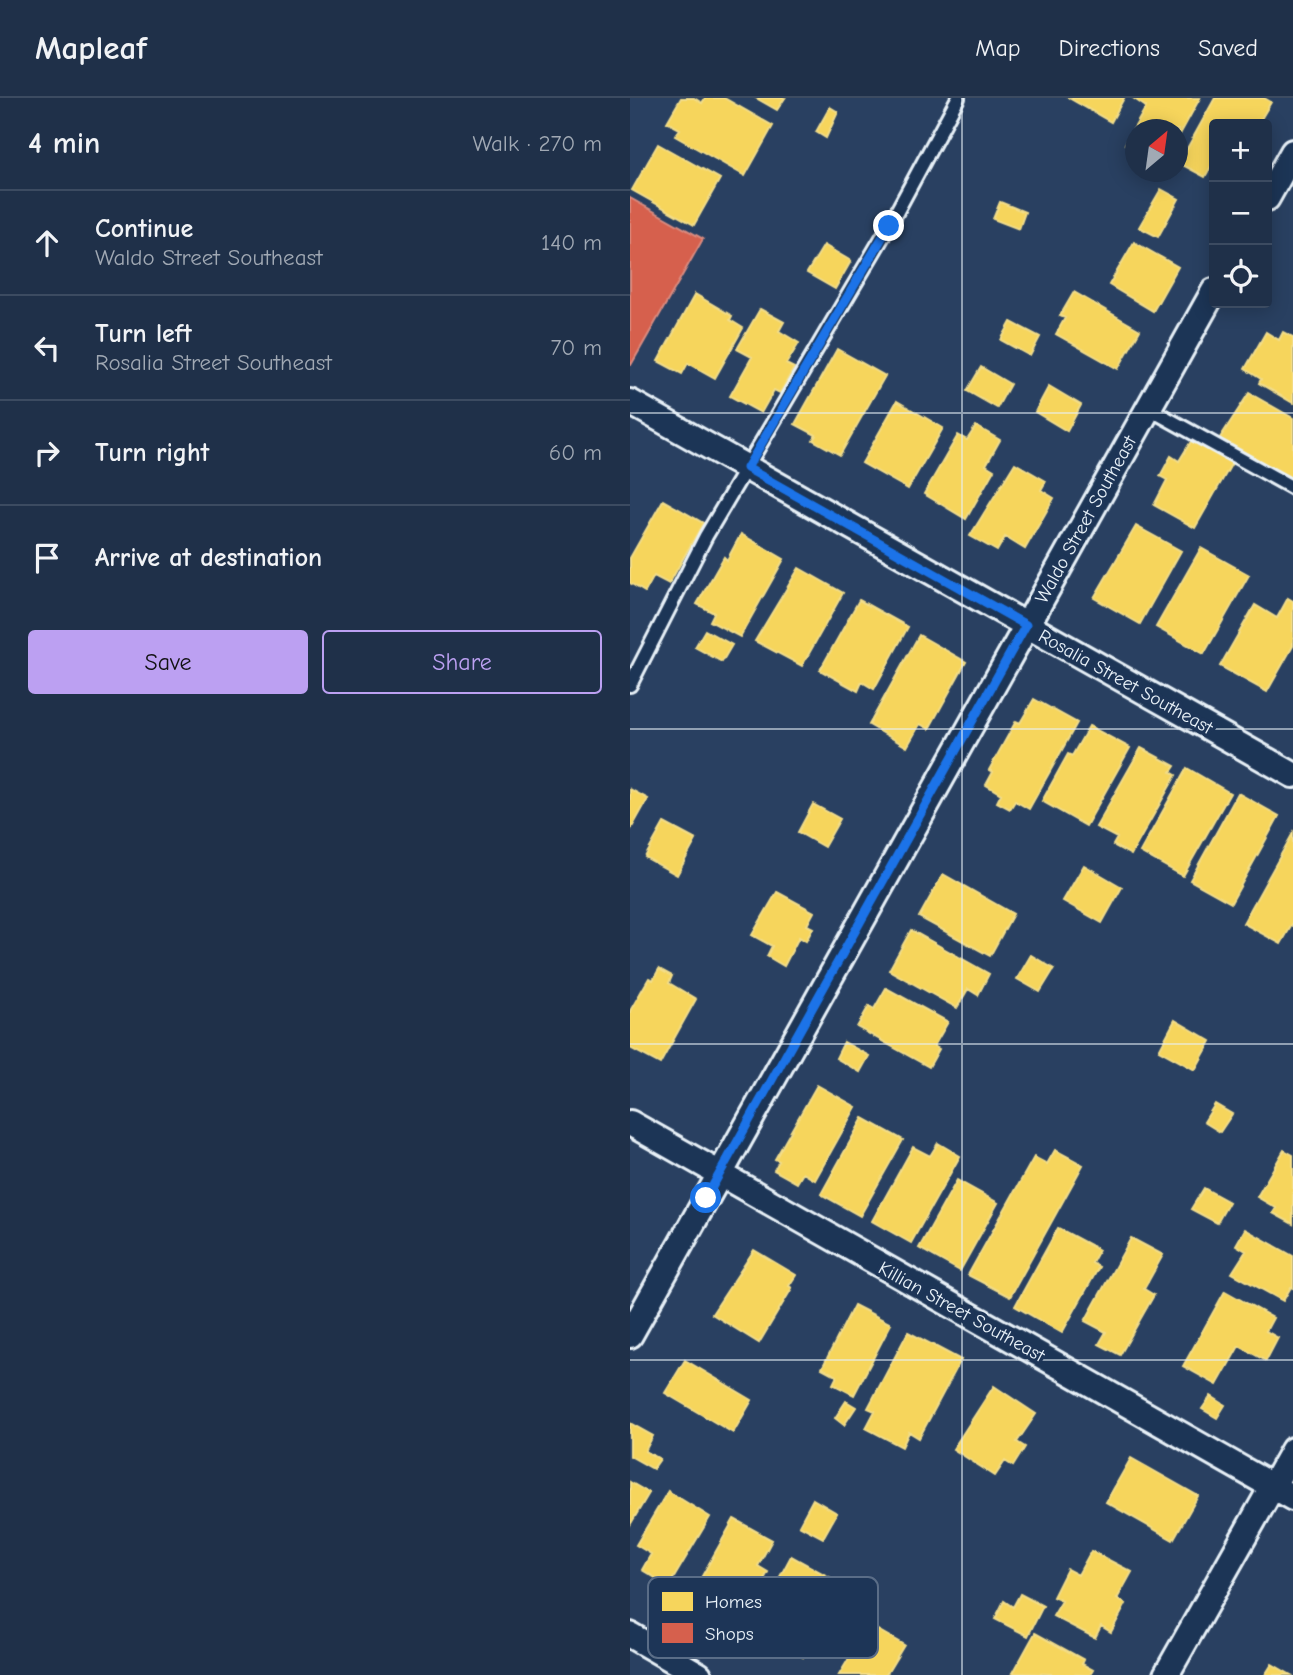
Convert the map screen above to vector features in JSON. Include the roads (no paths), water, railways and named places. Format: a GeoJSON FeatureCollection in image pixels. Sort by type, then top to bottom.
{"type":"FeatureCollection","features":[{"type":"Feature","properties":{"kind":"street"},"geometry":{"type":"LineString","coordinates":[[1272,189],[1293,152]]}},
{"type":"Feature","properties":{"kind":"street","name":"Waldo Street Southeast"},"geometry":{"type":"LineString","coordinates":[[630,1335],[1209,300]]}},
{"type":"Feature","properties":{"kind":"street","name":"Rosalia Street Southeast"},"geometry":{"type":"LineString","coordinates":[[630,402],[1293,775]]}},
{"type":"Feature","properties":{"kind":"street","name":"Killian Street Southeast"},"geometry":{"type":"LineString","coordinates":[[630,1123],[1283,1492]]}},
{"type":"Feature","properties":{"kind":"street"},"geometry":{"type":"LineString","coordinates":[[1166,1675],[1283,1492],[1293,1450]]}},
{"type":"Feature","properties":{"kind":"street"},"geometry":{"type":"LineString","coordinates":[[630,1635],[648,1645]]}},
{"type":"Feature","properties":{"kind":"street"},"geometry":{"type":"LineString","coordinates":[[670,1658],[699,1675]]}},
{"type":"Feature","properties":{"kind":"lane"},"geometry":{"type":"LineString","coordinates":[[630,685],[706,536],[889,226],[958,98]]}},
{"type":"Feature","properties":{"kind":"lane"},"geometry":{"type":"LineString","coordinates":[[1148,408],[1293,488]]}}]}
